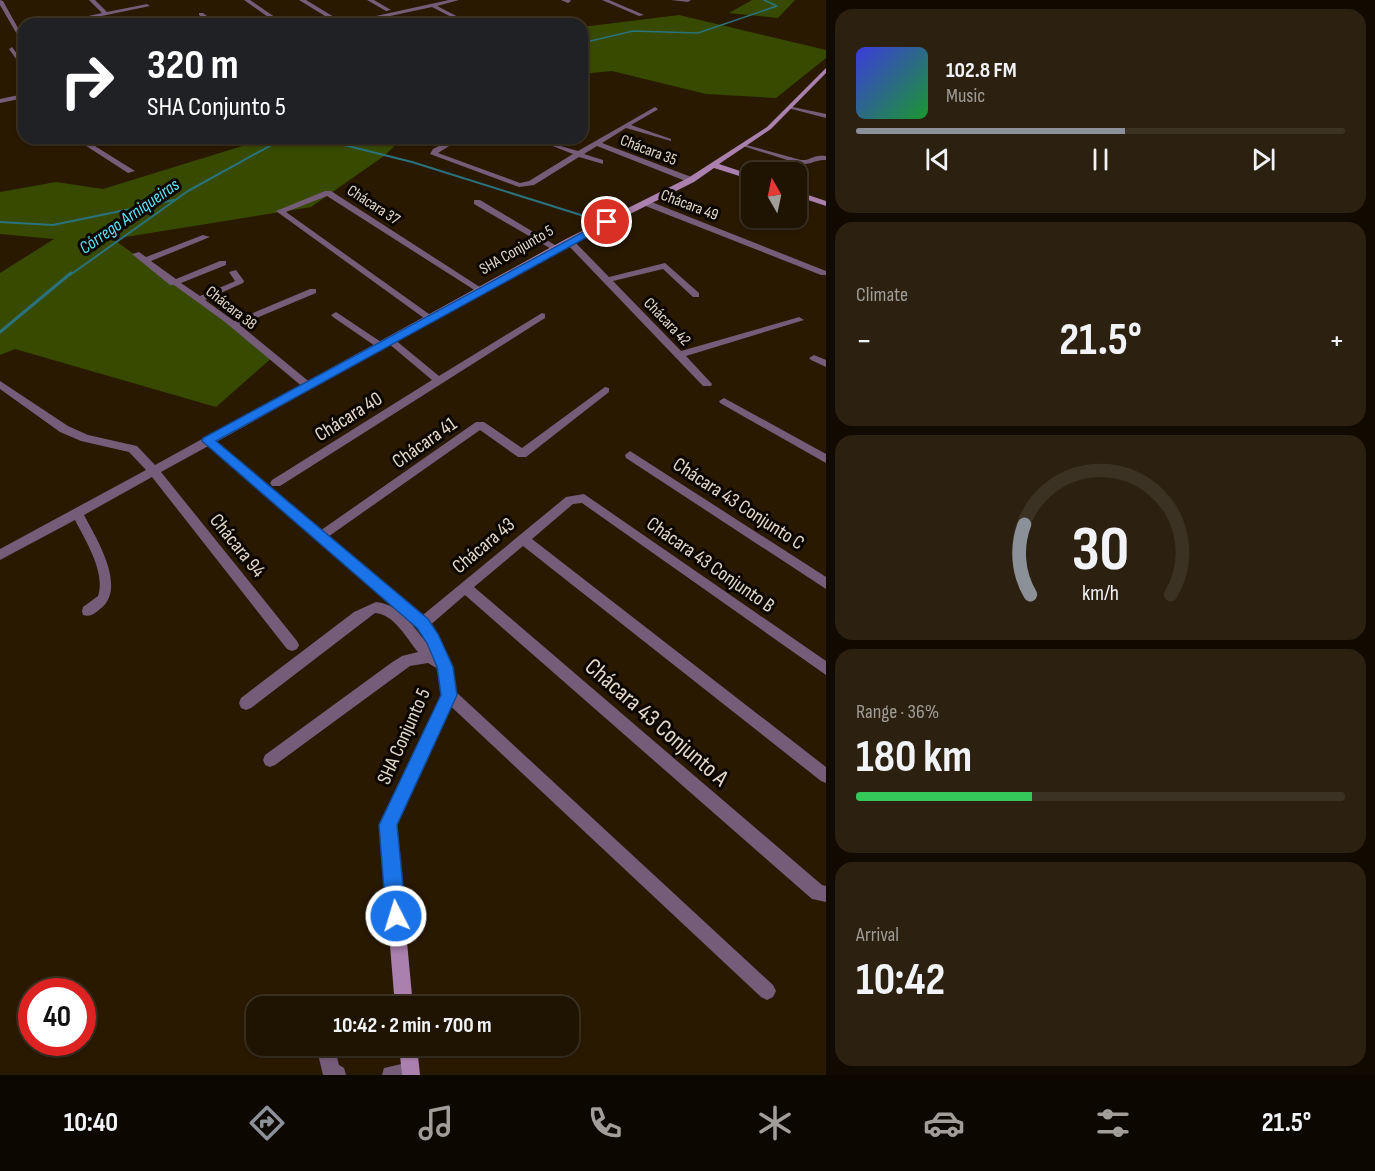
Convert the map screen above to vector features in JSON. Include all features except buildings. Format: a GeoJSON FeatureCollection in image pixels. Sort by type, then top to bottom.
{"type":"FeatureCollection","features":[{"type":"Feature","properties":{"kind":"street"},"geometry":{"type":"LineString","coordinates":[[92,0],[106,14]]}},
{"type":"Feature","properties":{"kind":"street"},"geometry":{"type":"LineString","coordinates":[[246,0],[273,18]]}},
{"type":"Feature","properties":{"kind":"street"},"geometry":{"type":"LineString","coordinates":[[302,0],[334,18]]}},
{"type":"Feature","properties":{"kind":"street"},"geometry":{"type":"LineString","coordinates":[[370,0],[388,10]]}},
{"type":"Feature","properties":{"kind":"street"},"geometry":{"type":"LineString","coordinates":[[380,18],[455,0]]}},
{"type":"Feature","properties":{"kind":"street"},"geometry":{"type":"LineString","coordinates":[[605,0],[641,15]]}},
{"type":"Feature","properties":{"kind":"street"},"geometry":{"type":"LineString","coordinates":[[674,0],[688,0]]}},
{"type":"Feature","properties":{"kind":"street"},"geometry":{"type":"LineString","coordinates":[[0,1],[18,31]]}},
{"type":"Feature","properties":{"kind":"street"},"geometry":{"type":"LineString","coordinates":[[432,5],[457,18]]}},
{"type":"Feature","properties":{"kind":"street"},"geometry":{"type":"LineString","coordinates":[[86,18],[147,6]]}},
{"type":"Feature","properties":{"kind":"street"},"geometry":{"type":"LineString","coordinates":[[201,14],[207,18]]}},
{"type":"Feature","properties":{"kind":"street"},"geometry":{"type":"LineString","coordinates":[[12,50],[18,60]]}},
{"type":"Feature","properties":{"kind":"street","name":"SHA Conjunto 5"},"geometry":{"type":"LineString","coordinates":[[0,555],[482,291],[556,248],[691,180],[769,128],[826,70]]}},
{"type":"Feature","properties":{"kind":"street"},"geometry":{"type":"LineString","coordinates":[[0,101],[18,98]]}},
{"type":"Feature","properties":{"kind":"street"},"geometry":{"type":"LineString","coordinates":[[12,99],[18,102]]}},
{"type":"Feature","properties":{"kind":"street"},"geometry":{"type":"LineString","coordinates":[[790,107],[826,116]]}},
{"type":"Feature","properties":{"kind":"street","name":"Chácara 35"},"geometry":{"type":"LineString","coordinates":[[447,144],[435,150],[434,154],[519,186],[531,183],[655,109]]}},
{"type":"Feature","properties":{"kind":"street"},"geometry":{"type":"LineString","coordinates":[[626,126],[669,140]]}},
{"type":"Feature","properties":{"kind":"street","name":"Chácara 35"},"geometry":{"type":"LineString","coordinates":[[596,143],[691,180]]}},
{"type":"Feature","properties":{"kind":"street"},"geometry":{"type":"LineString","coordinates":[[87,144],[131,171]]}},
{"type":"Feature","properties":{"kind":"street"},"geometry":{"type":"LineString","coordinates":[[552,144],[600,162]]}},
{"type":"Feature","properties":{"kind":"street"},"geometry":{"type":"LineString","coordinates":[[745,145],[800,162],[808,163],[817,157],[826,158]]}},
{"type":"Feature","properties":{"kind":"street"},"geometry":{"type":"LineString","coordinates":[[714,165],[741,174]]}},
{"type":"Feature","properties":{"kind":"street","name":"Chácara 37"},"geometry":{"type":"LineString","coordinates":[[431,319],[280,211],[328,193],[482,291]]}},
{"type":"Feature","properties":{"kind":"street"},"geometry":{"type":"LineString","coordinates":[[807,197],[826,204]]}},
{"type":"Feature","properties":{"kind":"street"},"geometry":{"type":"LineString","coordinates":[[477,202],[556,248]]}},
{"type":"Feature","properties":{"kind":"street","name":"Chácara 49"},"geometry":{"type":"LineString","coordinates":[[646,203],[824,273]]}},
{"type":"Feature","properties":{"kind":"street"},"geometry":{"type":"LineString","coordinates":[[144,261],[206,237]]}},
{"type":"Feature","properties":{"kind":"street","name":"Chácara 42"},"geometry":{"type":"LineString","coordinates":[[569,241],[707,384]]}},
{"type":"Feature","properties":{"kind":"street","name":"Chácara 38"},"geometry":{"type":"LineString","coordinates":[[136,254],[173,284],[199,299],[233,325],[308,386]]}},
{"type":"Feature","properties":{"kind":"street"},"geometry":{"type":"LineString","coordinates":[[173,284],[223,263]]}},
{"type":"Feature","properties":{"kind":"street","name":"Chácara 42"},"geometry":{"type":"LineString","coordinates":[[607,280],[665,266],[696,295]]}},
{"type":"Feature","properties":{"kind":"street"},"geometry":{"type":"LineString","coordinates":[[199,299],[237,284],[240,281],[233,272]]}},
{"type":"Feature","properties":{"kind":"street"},"geometry":{"type":"LineString","coordinates":[[233,325],[313,291]]}},
{"type":"Feature","properties":{"kind":"street"},"geometry":{"type":"LineString","coordinates":[[336,315],[386,343],[439,381]]}},
{"type":"Feature","properties":{"kind":"street","name":"Chácara 40"},"geometry":{"type":"LineString","coordinates":[[276,483],[542,316]]}},
{"type":"Feature","properties":{"kind":"street"},"geometry":{"type":"LineString","coordinates":[[680,355],[799,320]]}},
{"type":"Feature","properties":{"kind":"street"},"geometry":{"type":"LineString","coordinates":[[814,358],[826,364]]}},
{"type":"Feature","properties":{"kind":"street","name":"Chácara 94"},"geometry":{"type":"LineString","coordinates":[[0,384],[64,429],[85,438],[133,449],[149,465],[292,645]]}},
{"type":"Feature","properties":{"kind":"street","name":"Chácara 41"},"geometry":{"type":"LineString","coordinates":[[321,536],[480,425],[522,454],[605,390]]}},
{"type":"Feature","properties":{"kind":"street"},"geometry":{"type":"LineString","coordinates":[[724,401],[826,459]]}},
{"type":"Feature","properties":{"kind":"street","name":"SHA Conjunto 5"},"geometry":{"type":"LineString","coordinates":[[208,441],[423,623],[445,667],[449,695],[388,825],[403,996]]}},
{"type":"Feature","properties":{"kind":"street","name":"Chácara 43 Conjunto C"},"geometry":{"type":"LineString","coordinates":[[630,455],[826,584]]}},
{"type":"Feature","properties":{"kind":"street","name":"Chácara 43 Conjunto B"},"geometry":{"type":"LineString","coordinates":[[570,500],[584,498],[826,669]]}},
{"type":"Feature","properties":{"kind":"street","name":"Chácara 43"},"geometry":{"type":"LineString","coordinates":[[423,623],[570,500]]}},
{"type":"Feature","properties":{"kind":"street"},"geometry":{"type":"LineString","coordinates":[[77,513],[98,558],[107,584],[104,598],[88,611]]}},
{"type":"Feature","properties":{"kind":"street"},"geometry":{"type":"LineString","coordinates":[[523,540],[826,776]]}},
{"type":"Feature","properties":{"kind":"street","name":"Chácara 43 Conjunto A"},"geometry":{"type":"LineString","coordinates":[[465,587],[822,894]]}},
{"type":"Feature","properties":{"kind":"street"},"geometry":{"type":"LineString","coordinates":[[246,703],[359,616],[377,607],[384,608],[400,620],[435,664],[445,667]]}},
{"type":"Feature","properties":{"kind":"street"},"geometry":{"type":"LineString","coordinates":[[270,760],[396,667],[407,660],[429,657]]}},
{"type":"Feature","properties":{"kind":"street"},"geometry":{"type":"LineString","coordinates":[[449,695],[766,991]]}},
{"type":"Feature","properties":{"kind":"street"},"geometry":{"type":"LineString","coordinates":[[328,1056],[332,1071],[337,1075]]}},
{"type":"Feature","properties":{"kind":"street"},"geometry":{"type":"LineString","coordinates":[[391,1075],[410,1073],[409,1056]]}},
{"type":"Feature","properties":{"kind":"green space"},"geometry":{"type":"Polygon","coordinates":[[[752,0],[795,0],[778,18],[729,13],[752,0]]]}},
{"type":"Feature","properties":{"kind":"green space"},"geometry":{"type":"Polygon","coordinates":[[[679,15],[826,50],[826,58],[776,98],[706,94],[612,71],[588,73],[588,26],[679,15]]]}},
{"type":"Feature","properties":{"kind":"green space"},"geometry":{"type":"Polygon","coordinates":[[[249,144],[397,144],[384,156],[311,207],[113,239],[274,356],[216,407],[15,349],[0,355],[0,273],[54,239],[0,234],[0,192],[56,182],[103,189],[249,144]]]}},
{"type":"Feature","properties":{"kind":"waterway","name":"Córrego Arniqueiras"},"geometry":{"type":"LineString","coordinates":[[588,42],[633,31],[698,33],[777,6],[764,0]]}},
{"type":"Feature","properties":{"kind":"waterway","name":"Córrego Arniqueiras"},"geometry":{"type":"LineString","coordinates":[[70,275],[188,191],[273,144]]}},
{"type":"Feature","properties":{"kind":"waterway"},"geometry":{"type":"LineString","coordinates":[[340,144],[412,162],[584,216]]}},
{"type":"Feature","properties":{"kind":"waterway"},"geometry":{"type":"LineString","coordinates":[[0,222],[53,225],[174,200]]}},
{"type":"Feature","properties":{"kind":"waterway","name":"Córrego Arniqueiras"},"geometry":{"type":"LineString","coordinates":[[0,332],[71,273]]}},
{"type":"Feature","properties":{"kind":"route"},"geometry":{"type":"LineString","coordinates":[[396,916],[388,825],[449,695],[445,667],[423,623],[208,441],[607,222]]}}]}
